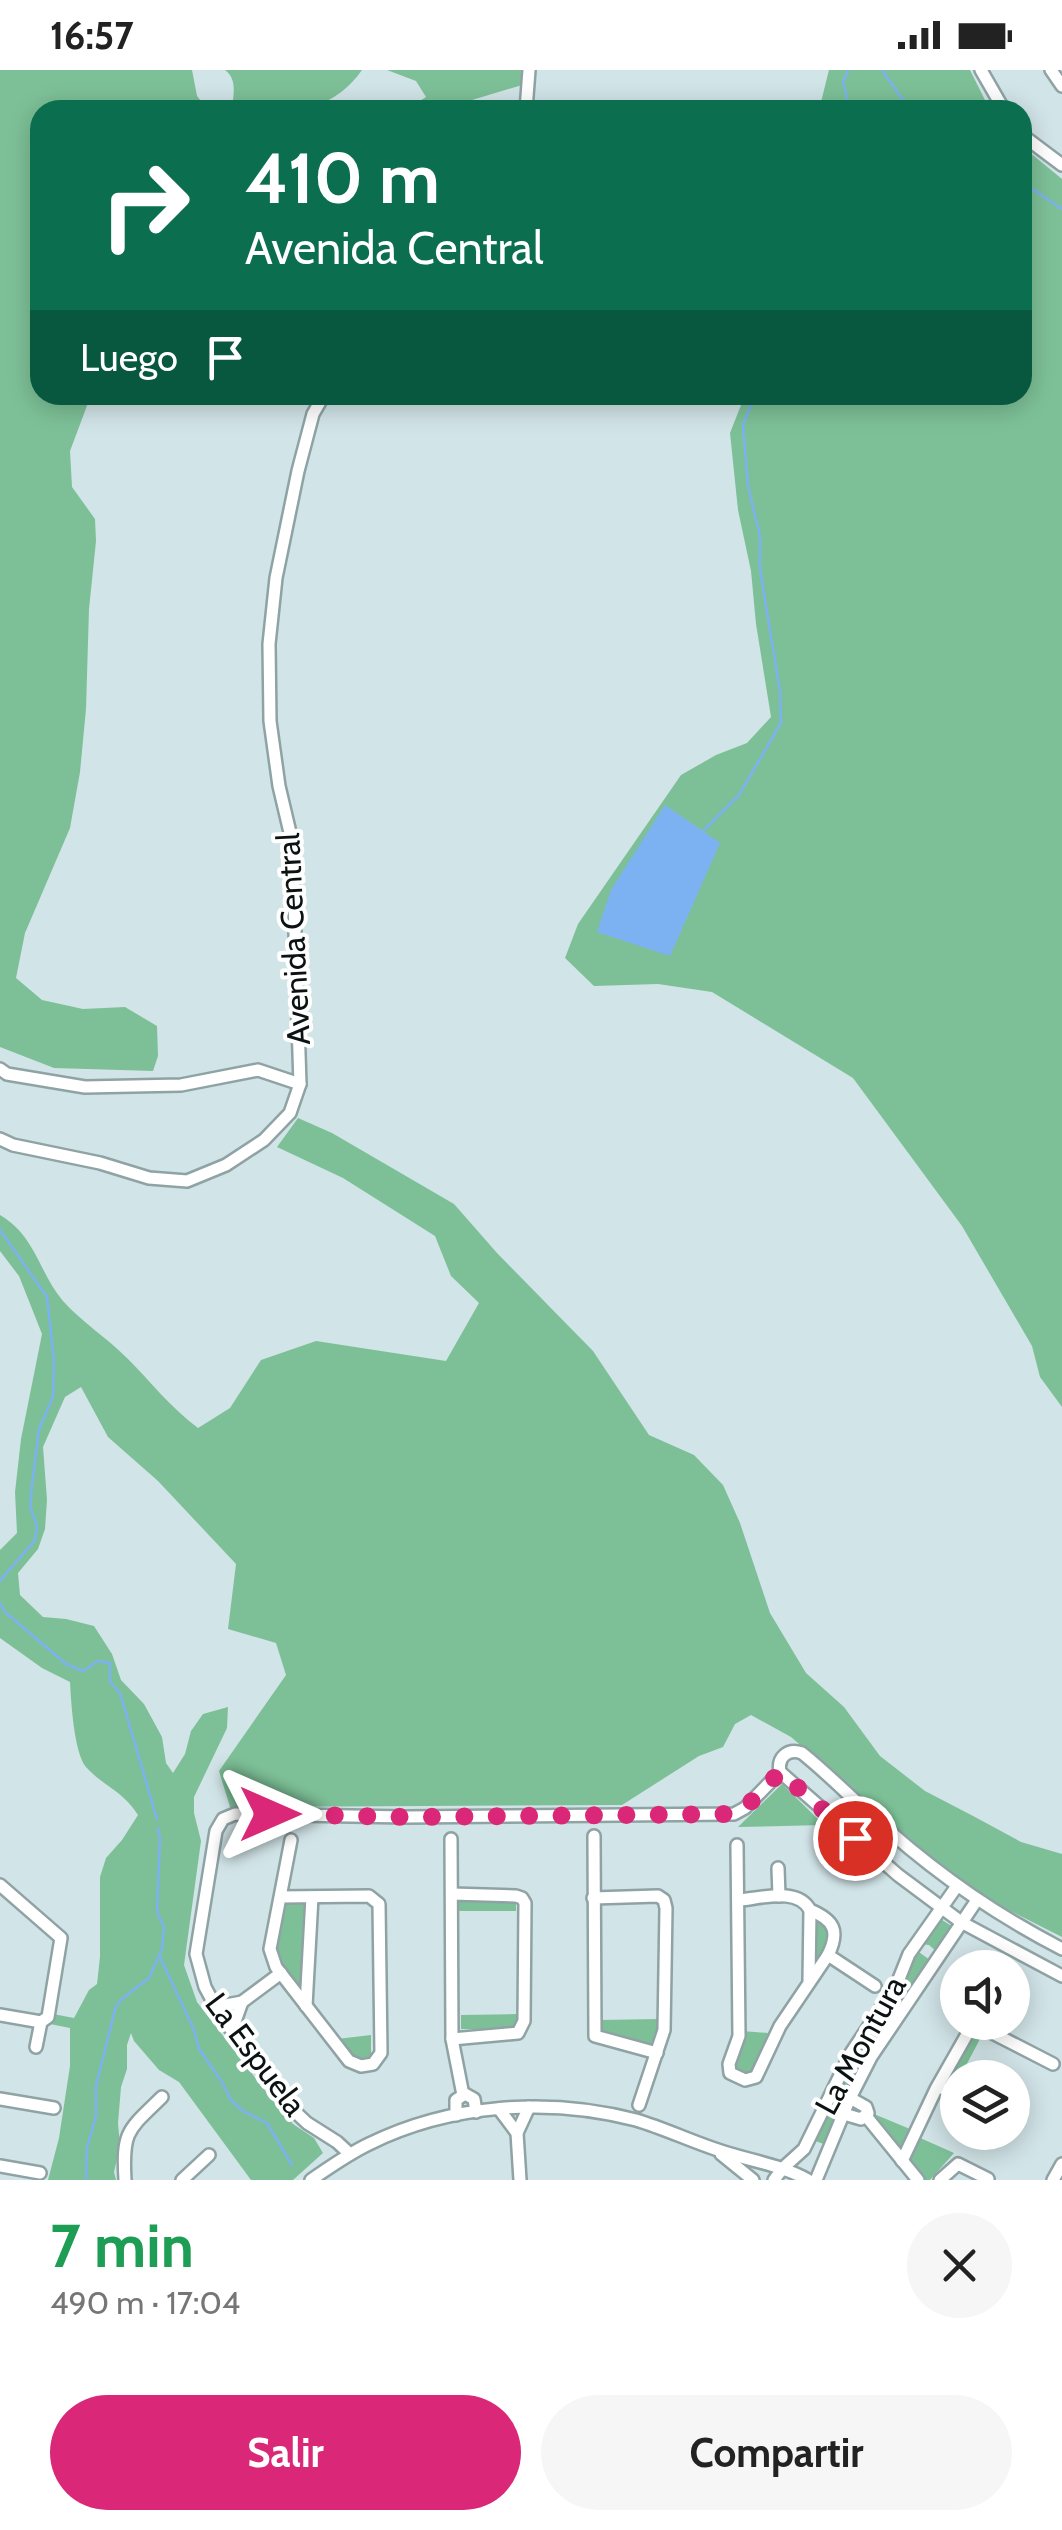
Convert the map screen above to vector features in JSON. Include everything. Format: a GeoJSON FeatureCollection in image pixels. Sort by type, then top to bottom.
{"type":"FeatureCollection","features":[{"type":"Feature","properties":{"kind":"street"},"geometry":{"type":"LineString","coordinates":[[527,100],[529,70]]}},
{"type":"Feature","properties":{"kind":"street"},"geometry":{"type":"LineString","coordinates":[[981,70],[998,100]]}},
{"type":"Feature","properties":{"kind":"street"},"geometry":{"type":"LineString","coordinates":[[1032,142],[1062,165]]}},
{"type":"Feature","properties":{"kind":"street","name":"Avenida Central"},"geometry":{"type":"LineString","coordinates":[[0,1139],[149,1178],[187,1181],[226,1165],[264,1140],[290,1113],[300,1084],[292,841],[278,786],[270,720],[269,644],[276,578],[298,471],[318,405]]}},
{"type":"Feature","properties":{"kind":"street"},"geometry":{"type":"LineString","coordinates":[[0,1069],[7,1074],[85,1088],[182,1085],[258,1070],[300,1084]]}},
{"type":"Feature","properties":{"kind":"street"},"geometry":{"type":"LineString","coordinates":[[1062,1948],[976,1900],[889,1831],[802,1753],[791,1751],[784,1755],[780,1772],[877,1857],[961,1922],[1062,1976]]}},
{"type":"Feature","properties":{"kind":"street","name":"La Espuela"},"geometry":{"type":"LineString","coordinates":[[350,2154],[289,2106],[215,2007],[201,1976],[196,1954],[220,1822],[235,1814],[734,1814],[780,1772]]}},
{"type":"Feature","properties":{"kind":"street"},"geometry":{"type":"LineString","coordinates":[[594,1836],[595,2036],[658,2053]]}},
{"type":"Feature","properties":{"kind":"street"},"geometry":{"type":"LineString","coordinates":[[451,1839],[452,2039],[463,2095]]}},
{"type":"Feature","properties":{"kind":"street"},"geometry":{"type":"LineString","coordinates":[[280,1896],[368,1896],[379,1904],[381,2054],[376,2061],[365,2066],[353,2064],[281,1973],[270,1950],[280,1896],[291,1840]]}},
{"type":"Feature","properties":{"kind":"street"},"geometry":{"type":"LineString","coordinates":[[738,1845],[739,2036],[730,2073],[745,2080],[756,2077],[780,2026],[834,1942],[828,1921],[810,1910]]}},
{"type":"Feature","properties":{"kind":"street"},"geometry":{"type":"LineString","coordinates":[[778,1868],[778,1896]]}},
{"type":"Feature","properties":{"kind":"street","name":"La Montura"},"geometry":{"type":"LineString","coordinates":[[774,2180],[782,2168],[800,2155],[843,2066],[895,1987],[914,1948],[958,1886]]}},
{"type":"Feature","properties":{"kind":"street"},"geometry":{"type":"LineString","coordinates":[[0,1888],[61,1938],[48,2017],[41,2022],[36,2047]]}},
{"type":"Feature","properties":{"kind":"street"},"geometry":{"type":"LineString","coordinates":[[452,1894],[516,1896],[524,1903],[521,2029],[518,2033],[452,2039]]}},
{"type":"Feature","properties":{"kind":"street"},"geometry":{"type":"LineString","coordinates":[[306,2006],[312,1896]]}},
{"type":"Feature","properties":{"kind":"street"},"geometry":{"type":"LineString","coordinates":[[593,1898],[658,1896],[666,1908],[664,2030],[639,2105]]}},
{"type":"Feature","properties":{"kind":"street"},"geometry":{"type":"LineString","coordinates":[[740,1900],[788,1896],[808,1904],[809,1980]]}},
{"type":"Feature","properties":{"kind":"street","name":"La Montura"},"geometry":{"type":"LineString","coordinates":[[816,2180],[871,2057],[976,1900]]}},
{"type":"Feature","properties":{"kind":"street","name":"La Montura"},"geometry":{"type":"LineString","coordinates":[[914,1948],[930,1950],[935,1961]]}},
{"type":"Feature","properties":{"kind":"street"},"geometry":{"type":"LineString","coordinates":[[828,1955],[875,1986]]}},
{"type":"Feature","properties":{"kind":"street"},"geometry":{"type":"LineString","coordinates":[[215,2007],[242,2002],[281,1973]]}},
{"type":"Feature","properties":{"kind":"street"},"geometry":{"type":"LineString","coordinates":[[875,1986],[881,1982],[895,1987]]}},
{"type":"Feature","properties":{"kind":"street"},"geometry":{"type":"LineString","coordinates":[[875,1986],[874,1996],[883,2004]]}},
{"type":"Feature","properties":{"kind":"street"},"geometry":{"type":"LineString","coordinates":[[232,2030],[242,2002]]}},
{"type":"Feature","properties":{"kind":"street"},"geometry":{"type":"LineString","coordinates":[[0,2015],[41,2022]]}},
{"type":"Feature","properties":{"kind":"street"},"geometry":{"type":"LineString","coordinates":[[902,2161],[964,2040]]}},
{"type":"Feature","properties":{"kind":"street"},"geometry":{"type":"LineString","coordinates":[[1006,2040],[1053,2064]]}},
{"type":"Feature","properties":{"kind":"street"},"geometry":{"type":"LineString","coordinates":[[456,2116],[456,2100],[467,2094],[474,2099],[476,2112]]}},
{"type":"Feature","properties":{"kind":"street"},"geometry":{"type":"LineString","coordinates":[[125,2180],[124,2156],[131,2127],[162,2097]]}},
{"type":"Feature","properties":{"kind":"street"},"geometry":{"type":"LineString","coordinates":[[0,2098],[54,2108]]}},
{"type":"Feature","properties":{"kind":"street"},"geometry":{"type":"LineString","coordinates":[[850,2098],[866,2108],[866,2116],[918,2180]]}},
{"type":"Feature","properties":{"kind":"street"},"geometry":{"type":"LineString","coordinates":[[626,2118],[630,2108],[639,2105]]}},
{"type":"Feature","properties":{"kind":"street"},"geometry":{"type":"LineString","coordinates":[[639,2105],[647,2113],[645,2123]]}},
{"type":"Feature","properties":{"kind":"street"},"geometry":{"type":"LineString","coordinates":[[520,2180],[517,2133],[529,2108]]}},
{"type":"Feature","properties":{"kind":"street"},"geometry":{"type":"LineString","coordinates":[[310,2180],[350,2154],[399,2130],[476,2112],[529,2108],[582,2110],[626,2118],[808,2180]]}},
{"type":"Feature","properties":{"kind":"street"},"geometry":{"type":"LineString","coordinates":[[500,2109],[517,2133]]}},
{"type":"Feature","properties":{"kind":"street"},"geometry":{"type":"LineString","coordinates":[[844,2114],[860,2119],[866,2116]]}},
{"type":"Feature","properties":{"kind":"street","name":"La Espuela"},"geometry":{"type":"LineString","coordinates":[[329,2168],[335,2146],[330,2137]]}},
{"type":"Feature","properties":{"kind":"street","name":"La Montura"},"geometry":{"type":"LineString","coordinates":[[808,2142],[827,2152]]}},
{"type":"Feature","properties":{"kind":"street"},"geometry":{"type":"LineString","coordinates":[[714,2148],[754,2180]]}},
{"type":"Feature","properties":{"kind":"street"},"geometry":{"type":"LineString","coordinates":[[182,2180],[209,2156]]}},
{"type":"Feature","properties":{"kind":"street"},"geometry":{"type":"LineString","coordinates":[[940,2180],[958,2164],[988,2179]]}},
{"type":"Feature","properties":{"kind":"street"},"geometry":{"type":"LineString","coordinates":[[1053,2180],[1062,2164]]}},
{"type":"Feature","properties":{"kind":"street"},"geometry":{"type":"LineString","coordinates":[[0,2166],[40,2173]]}},
{"type":"Feature","properties":{"kind":"green space"},"geometry":{"type":"Polygon","coordinates":[[[0,70],[192,70],[200,100],[30,100],[30,405],[87,405],[70,451],[72,487],[95,519],[96,541],[86,709],[70,828],[25,933],[16,978],[42,1000],[83,1009],[125,1007],[157,1026],[158,1056],[153,1071],[54,1068],[0,1047],[0,70]]]}},
{"type":"Feature","properties":{"kind":"green space"},"geometry":{"type":"Polygon","coordinates":[[[225,70],[362,70],[349,86],[328,100],[233,100],[225,70]]]}},
{"type":"Feature","properties":{"kind":"green space"},"geometry":{"type":"Polygon","coordinates":[[[387,70],[524,70],[522,85],[472,100],[421,100],[426,97],[416,81],[387,70]]]}},
{"type":"Feature","properties":{"kind":"green space"},"geometry":{"type":"Polygon","coordinates":[[[829,70],[970,70],[985,100],[822,100],[829,70]]]}},
{"type":"Feature","properties":{"kind":"green space"},"geometry":{"type":"Polygon","coordinates":[[[1032,154],[1062,179],[1062,1407],[1040,1377],[1032,1346],[962,1226],[853,1078],[712,992],[658,984],[594,986],[565,958],[578,924],[681,775],[747,743],[771,717],[751,571],[738,510],[730,433],[741,405],[1032,405],[1032,154]]]}},
{"type":"Feature","properties":{"kind":"green space"},"geometry":{"type":"Polygon","coordinates":[[[298,1118],[332,1133],[454,1204],[593,1351],[649,1435],[694,1455],[723,1485],[770,1613],[806,1673],[844,1707],[880,1756],[925,1791],[1021,1842],[1062,1854],[1062,1937],[956,1879],[791,1737],[751,1715],[735,1724],[723,1747],[699,1756],[622,1805],[230,1807],[219,1771],[286,1675],[276,1643],[228,1629],[236,1564],[158,1481],[108,1437],[81,1387],[65,1397],[43,1447],[45,1529],[38,1549],[18,1573],[20,1595],[43,1617],[94,1626],[112,1654],[121,1680],[144,1704],[162,1737],[166,1763],[173,1773],[203,1714],[228,1707],[227,1728],[194,1797],[201,1841],[184,1965],[197,2002],[267,2093],[293,2124],[314,2138],[323,2153],[293,2180],[251,2180],[179,2082],[159,2070],[131,2033],[121,2087],[116,2180],[48,2180],[70,2066],[70,2028],[50,2024],[53,2014],[74,2018],[89,1990],[97,1984],[100,1877],[106,1858],[138,1815],[82,1760],[70,1682],[42,1668],[0,1638],[0,1550],[17,1533],[15,1492],[21,1439],[42,1334],[19,1276],[0,1251],[0,1215],[22,1233],[63,1301],[198,1428],[230,1408],[261,1360],[316,1341],[446,1361],[479,1303],[451,1276],[435,1236],[343,1178],[277,1147],[298,1118]]]}},
{"type":"Feature","properties":{"kind":"green space"},"geometry":{"type":"Polygon","coordinates":[[[782,1784],[824,1825],[738,1827],[782,1784]]]}},
{"type":"Feature","properties":{"kind":"green space"},"geometry":{"type":"Polygon","coordinates":[[[284,1899],[308,1899],[301,1991],[276,1948],[284,1899]]]}},
{"type":"Feature","properties":{"kind":"green space"},"geometry":{"type":"Polygon","coordinates":[[[458,1899],[516,1899],[516,1911],[458,1911],[458,1899]]]}},
{"type":"Feature","properties":{"kind":"green space"},"geometry":{"type":"Polygon","coordinates":[[[814,1916],[827,1926],[829,1937],[813,1963],[814,1916]]]}},
{"type":"Feature","properties":{"kind":"green space"},"geometry":{"type":"Polygon","coordinates":[[[939,1918],[953,1927],[937,1952],[921,1944],[939,1918]]]}},
{"type":"Feature","properties":{"kind":"green space"},"geometry":{"type":"Polygon","coordinates":[[[916,1950],[930,1960],[826,2145],[813,2140],[852,2059],[906,1978],[916,1950]]]}},
{"type":"Feature","properties":{"kind":"green space"},"geometry":{"type":"Polygon","coordinates":[[[517,2014],[517,2029],[461,2029],[461,2015],[517,2014]]]}},
{"type":"Feature","properties":{"kind":"green space"},"geometry":{"type":"Polygon","coordinates":[[[659,2019],[654,2045],[599,2033],[600,2020],[659,2019]]]}},
{"type":"Feature","properties":{"kind":"green space"},"geometry":{"type":"Polygon","coordinates":[[[742,2031],[768,2033],[752,2075],[733,2069],[742,2031]]]}},
{"type":"Feature","properties":{"kind":"green space"},"geometry":{"type":"Polygon","coordinates":[[[371,2035],[371,2059],[365,2060],[351,2055],[337,2039],[371,2035]]]}},
{"type":"Feature","properties":{"kind":"green space"},"geometry":{"type":"Polygon","coordinates":[[[972,2040],[979,2040],[969,2060],[959,2060],[972,2040]]]}},
{"type":"Feature","properties":{"kind":"green space"},"geometry":{"type":"Polygon","coordinates":[[[874,2114],[910,2129],[900,2154],[872,2119],[874,2114]]]}},
{"type":"Feature","properties":{"kind":"green space"},"geometry":{"type":"Polygon","coordinates":[[[918,2137],[954,2153],[930,2180],[923,2180],[907,2160],[918,2137]]]}},
{"type":"Feature","properties":{"kind":"water"},"geometry":{"type":"Polygon","coordinates":[[[665,805],[720,843],[670,956],[597,932],[611,890],[665,805]]]}},
{"type":"Feature","properties":{"kind":"waterway"},"geometry":{"type":"LineString","coordinates":[[848,70],[843,82],[848,100]]}},
{"type":"Feature","properties":{"kind":"waterway"},"geometry":{"type":"LineString","coordinates":[[882,70],[903,100]]}},
{"type":"Feature","properties":{"kind":"waterway"},"geometry":{"type":"LineString","coordinates":[[1032,189],[1062,209]]}},
{"type":"Feature","properties":{"kind":"waterway"},"geometry":{"type":"LineString","coordinates":[[702,832],[739,795],[781,723],[780,691],[760,569],[760,536],[748,486],[743,425],[751,405]]}},
{"type":"Feature","properties":{"kind":"waterway"},"geometry":{"type":"LineString","coordinates":[[0,1230],[47,1297],[54,1361],[53,1397],[39,1429],[32,1485],[30,1507],[37,1525],[35,1540],[0,1581]]}},
{"type":"Feature","properties":{"kind":"waterway"},"geometry":{"type":"LineString","coordinates":[[0,1603],[5,1612],[66,1664],[83,1671],[98,1661],[110,1663],[110,1682],[120,1693],[157,1819]]}},
{"type":"Feature","properties":{"kind":"waterway"},"geometry":{"type":"LineString","coordinates":[[86,2180],[87,2148],[96,2116],[96,2086],[116,2006],[149,1978],[162,1949],[164,1926],[157,1912],[158,1828]]}},
{"type":"Feature","properties":{"kind":"waterway"},"geometry":{"type":"LineString","coordinates":[[160,1957],[199,2049],[231,2100],[267,2123],[292,2165]]}},
{"type":"Feature","properties":{"kind":"route"},"geometry":{"type":"LineString","coordinates":[[270,1814],[734,1814],[780,1772],[855,1838]]}}]}
